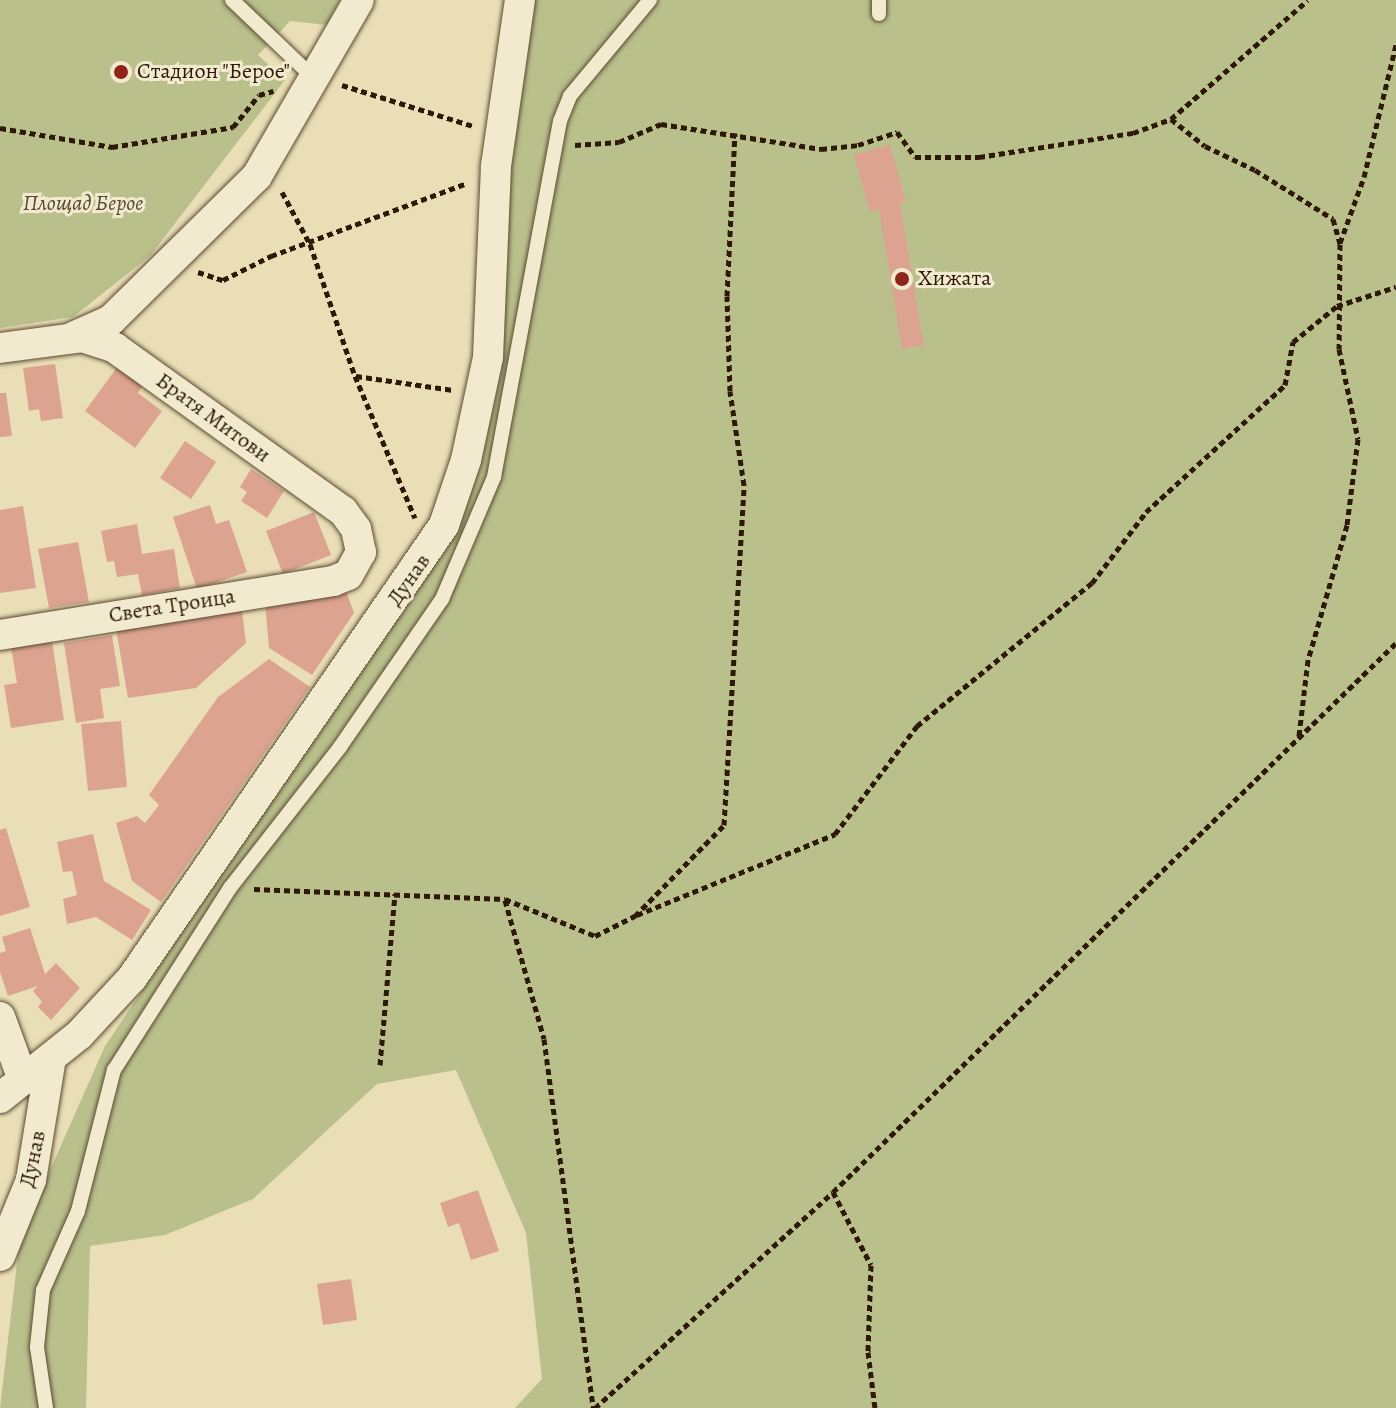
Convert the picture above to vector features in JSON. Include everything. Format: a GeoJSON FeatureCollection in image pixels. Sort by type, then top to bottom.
{"type":"FeatureCollection","features":[{"type":"Feature","properties":{"kind":"street"},"geometry":{"type":"LineString","coordinates":[[73,337],[101,327],[170,264],[257,176],[316,80],[359,0]]}},
{"type":"Feature","properties":{"kind":"street","name":"Дунав"},"geometry":{"type":"LineString","coordinates":[[11,1089],[89,1025],[144,961],[422,564],[457,494],[481,394],[490,337],[496,166],[520,0]]}},
{"type":"Feature","properties":{"kind":"street","name":"Братя Митови"},"geometry":{"type":"LineString","coordinates":[[0,348],[73,337],[115,348],[343,511],[353,523],[361,547],[358,563],[344,577]]}},
{"type":"Feature","properties":{"kind":"street","name":"Света Троица"},"geometry":{"type":"LineString","coordinates":[[0,635],[344,577]]}},
{"type":"Feature","properties":{"kind":"street"},"geometry":{"type":"LineString","coordinates":[[0,1017],[11,1089]]}},
{"type":"Feature","properties":{"kind":"street","name":"Дунав"},"geometry":{"type":"LineString","coordinates":[[0,1256],[31,1180],[51,1058]]}},
{"type":"Feature","properties":{"kind":"lane"},"geometry":{"type":"LineString","coordinates":[[232,0],[316,80]]}},
{"type":"Feature","properties":{"kind":"lane"},"geometry":{"type":"LineString","coordinates":[[46,1408],[37,1347],[43,1290],[78,1211],[114,1070],[230,888],[340,747],[442,599],[482,512],[498,458],[554,147],[570,96],[650,0]]}},
{"type":"Feature","properties":{"kind":"path"},"geometry":{"type":"LineString","coordinates":[[554,147],[619,142],[661,124],[735,133],[821,149],[858,145],[897,132],[915,157],[979,157],[1133,133],[1171,119],[1308,0]]}},
{"type":"Feature","properties":{"kind":"path"},"geometry":{"type":"LineString","coordinates":[[1299,737],[1308,660],[1347,525],[1358,439],[1339,349],[1337,306],[1340,244],[1364,177],[1396,45]]}},
{"type":"Feature","properties":{"kind":"path"},"geometry":{"type":"LineString","coordinates":[[0,128],[112,147],[233,127],[259,95],[316,80],[365,90],[501,135]]}},
{"type":"Feature","properties":{"kind":"path"},"geometry":{"type":"LineString","coordinates":[[1171,119],[1205,146],[1255,170],[1333,219],[1340,244]]}},
{"type":"Feature","properties":{"kind":"path"},"geometry":{"type":"LineString","coordinates":[[635,916],[724,825],[729,793],[731,673],[744,485],[730,391],[727,296],[735,133]]}},
{"type":"Feature","properties":{"kind":"path"},"geometry":{"type":"LineString","coordinates":[[170,264],[223,280],[310,244],[417,206],[496,166]]}},
{"type":"Feature","properties":{"kind":"path"},"geometry":{"type":"LineString","coordinates":[[257,176],[288,196],[310,244],[355,376],[416,520]]}},
{"type":"Feature","properties":{"kind":"path"},"geometry":{"type":"LineString","coordinates":[[230,888],[505,899],[595,936],[635,916],[835,834],[917,726],[1092,583],[1146,512],[1285,385],[1293,342],[1337,306],[1396,287]]}},
{"type":"Feature","properties":{"kind":"path"},"geometry":{"type":"LineString","coordinates":[[355,376],[481,394]]}},
{"type":"Feature","properties":{"kind":"path"},"geometry":{"type":"LineString","coordinates":[[594,1408],[833,1192],[1396,643]]}},
{"type":"Feature","properties":{"kind":"path"},"geometry":{"type":"LineString","coordinates":[[380,1065],[395,894]]}},
{"type":"Feature","properties":{"kind":"path"},"geometry":{"type":"LineString","coordinates":[[505,899],[544,1039],[594,1408]]}},
{"type":"Feature","properties":{"kind":"path"},"geometry":{"type":"LineString","coordinates":[[833,1192],[871,1265],[868,1352],[875,1408]]}},
{"type":"Feature","properties":{"kind":"green space","name":"Площад Берое"},"geometry":{"type":"Polygon","coordinates":[[[0,0],[340,0],[327,25],[290,21],[258,55],[285,80],[150,256],[73,317],[0,328],[0,0]]]}},
{"type":"Feature","properties":{"kind":"green space"},"geometry":{"type":"Polygon","coordinates":[[[532,0],[1396,0],[1396,1408],[515,1408],[542,1379],[526,1233],[456,1070],[377,1084],[253,1199],[165,1235],[90,1246],[86,1408],[0,1408],[20,1238],[105,1046],[433,558],[507,201],[518,77],[532,0]]]}},
{"type":"Feature","properties":{"kind":"building","name":"Хижата"},"geometry":{"type":"Polygon","coordinates":[[[890,145],[906,201],[900,203],[924,345],[902,349],[879,209],[870,212],[854,155],[890,145]]]}},
{"type":"Feature","properties":{"kind":"building"},"geometry":{"type":"Polygon","coordinates":[[[55,364],[63,418],[41,421],[39,409],[29,411],[23,368],[55,364]]]}},
{"type":"Feature","properties":{"kind":"building"},"geometry":{"type":"Polygon","coordinates":[[[118,366],[143,385],[138,393],[162,411],[135,448],[85,411],[118,366]]]}},
{"type":"Feature","properties":{"kind":"building"},"geometry":{"type":"Polygon","coordinates":[[[0,393],[6,393],[12,436],[0,437],[0,393]]]}},
{"type":"Feature","properties":{"kind":"building"},"geometry":{"type":"Polygon","coordinates":[[[185,441],[216,462],[191,499],[160,478],[185,441]]]}},
{"type":"Feature","properties":{"kind":"building"},"geometry":{"type":"Polygon","coordinates":[[[251,469],[284,491],[267,518],[241,501],[247,492],[240,487],[251,469]]]}},
{"type":"Feature","properties":{"kind":"building"},"geometry":{"type":"Polygon","coordinates":[[[210,505],[216,524],[229,520],[247,572],[197,589],[173,517],[210,505]]]}},
{"type":"Feature","properties":{"kind":"building"},"geometry":{"type":"Polygon","coordinates":[[[23,506],[36,588],[0,593],[0,510],[23,506]]]}},
{"type":"Feature","properties":{"kind":"building"},"geometry":{"type":"Polygon","coordinates":[[[314,512],[331,555],[283,574],[266,531],[314,512]]]}},
{"type":"Feature","properties":{"kind":"building"},"geometry":{"type":"Polygon","coordinates":[[[137,524],[142,554],[174,549],[180,588],[142,595],[138,574],[117,577],[114,561],[107,562],[101,531],[137,524]]]}},
{"type":"Feature","properties":{"kind":"building"},"geometry":{"type":"Polygon","coordinates":[[[78,542],[89,602],[49,608],[38,549],[78,542]]]}},
{"type":"Feature","properties":{"kind":"building"},"geometry":{"type":"Polygon","coordinates":[[[346,591],[354,613],[312,675],[269,648],[265,603],[346,591]]]}},
{"type":"Feature","properties":{"kind":"building"},"geometry":{"type":"Polygon","coordinates":[[[242,611],[246,643],[196,688],[128,698],[116,629],[242,611]]]}},
{"type":"Feature","properties":{"kind":"building"},"geometry":{"type":"Polygon","coordinates":[[[112,635],[120,686],[100,689],[104,718],[76,723],[64,643],[112,635]]]}},
{"type":"Feature","properties":{"kind":"building"},"geometry":{"type":"Polygon","coordinates":[[[52,641],[64,720],[11,728],[4,685],[17,683],[11,647],[52,641]]]}},
{"type":"Feature","properties":{"kind":"building"},"geometry":{"type":"Polygon","coordinates":[[[269,659],[310,687],[161,902],[132,881],[116,823],[137,816],[145,823],[159,805],[149,795],[218,697],[269,659]]]}},
{"type":"Feature","properties":{"kind":"building"},"geometry":{"type":"Polygon","coordinates":[[[121,721],[127,787],[88,791],[81,724],[121,721]]]}},
{"type":"Feature","properties":{"kind":"building"},"geometry":{"type":"Polygon","coordinates":[[[6,828],[30,907],[0,916],[0,830],[6,828]]]}},
{"type":"Feature","properties":{"kind":"building"},"geometry":{"type":"Polygon","coordinates":[[[93,834],[104,881],[151,910],[132,940],[96,917],[67,924],[63,899],[77,895],[72,871],[63,872],[57,842],[93,834]]]}},
{"type":"Feature","properties":{"kind":"building"},"geometry":{"type":"Polygon","coordinates":[[[30,928],[45,974],[56,963],[80,988],[51,1020],[38,1007],[42,1002],[33,991],[38,986],[8,996],[0,972],[0,953],[6,951],[2,937],[30,928]]]}},
{"type":"Feature","properties":{"kind":"building"},"geometry":{"type":"Polygon","coordinates":[[[478,1190],[499,1251],[471,1260],[459,1223],[448,1227],[440,1203],[478,1190]]]}},
{"type":"Feature","properties":{"kind":"building"},"geometry":{"type":"Polygon","coordinates":[[[351,1279],[357,1320],[323,1325],[317,1284],[351,1279]]]}},
{"type":"Feature","properties":{"kind":"place","name":"Стадион \"Берое\""},"geometry":{"type":"Point","coordinates":[121,72]}},
{"type":"Feature","properties":{"kind":"place","name":"Хижата"},"geometry":{"type":"Point","coordinates":[902,279]}}]}
